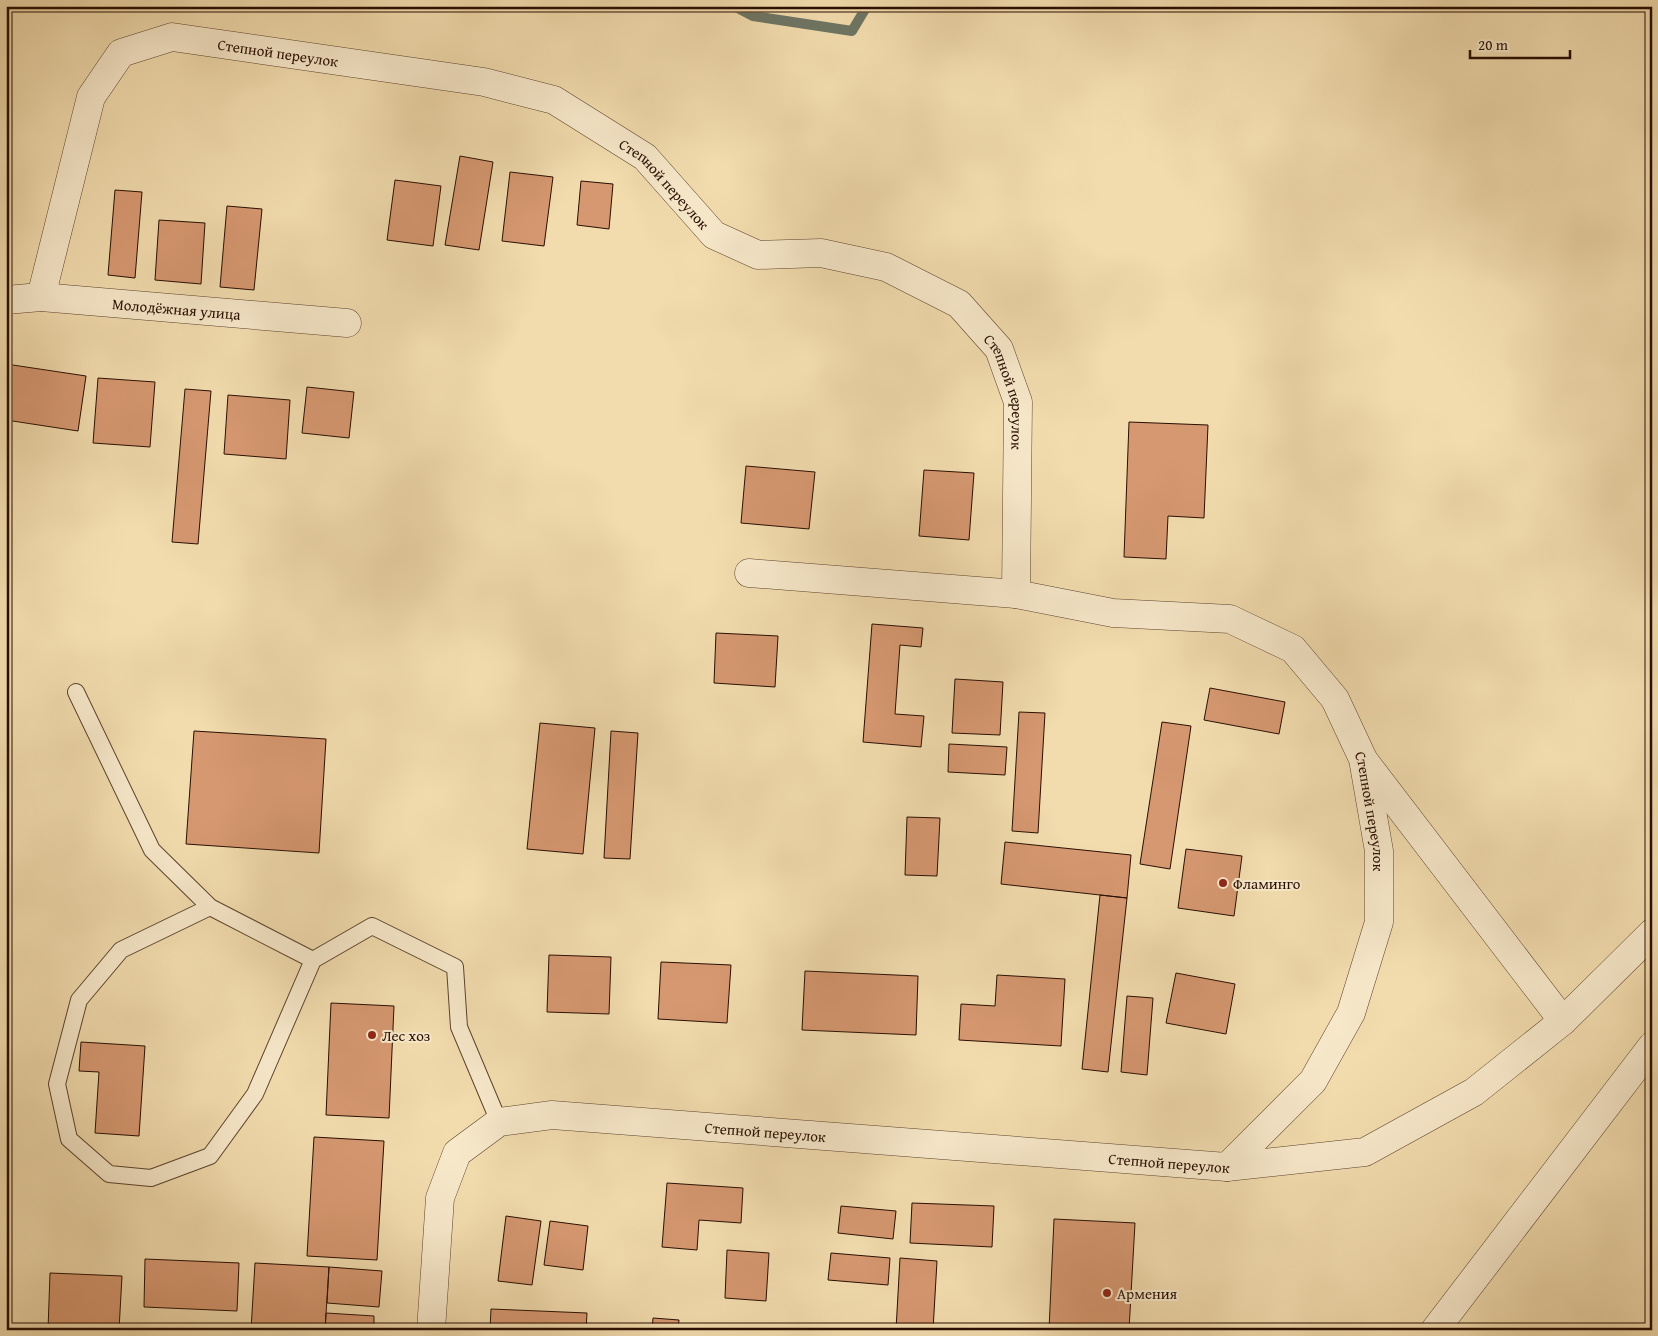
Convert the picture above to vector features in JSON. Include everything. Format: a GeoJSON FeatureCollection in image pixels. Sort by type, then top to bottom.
{"type":"FeatureCollection","features":[{"type":"Feature","properties":{"kind":"street","name":"Степной переулок"},"geometry":{"type":"LineString","coordinates":[[41,297],[91,97],[121,53],[172,37],[484,82],[554,100],[645,157],[714,235],[758,255],[821,253],[886,267],[959,304],[1000,349],[1018,402],[1016,594]]}},
{"type":"Feature","properties":{"kind":"street","name":"Молодёжная улица"},"geometry":{"type":"LineString","coordinates":[[6,300],[41,297],[346,323]]}},
{"type":"Feature","properties":{"kind":"street","name":"Степной переулок"},"geometry":{"type":"LineString","coordinates":[[431,1330],[440,1198],[456,1154],[499,1122],[552,1115],[1227,1167],[1313,1080],[1352,1013],[1379,922],[1379,851],[1363,759],[1335,698],[1293,649],[1230,619],[1112,613],[1016,594],[749,573]]}},
{"type":"Feature","properties":{"kind":"street"},"geometry":{"type":"LineString","coordinates":[[1363,759],[1563,1021]]}},
{"type":"Feature","properties":{"kind":"street"},"geometry":{"type":"LineString","coordinates":[[1227,1167],[1365,1152],[1474,1092],[1563,1021],[1652,933]]}},
{"type":"Feature","properties":{"kind":"street"},"geometry":{"type":"LineString","coordinates":[[1435,1330],[1652,1046]]}},
{"type":"Feature","properties":{"kind":"lane"},"geometry":{"type":"LineString","coordinates":[[76,692],[152,850],[210,907],[313,960]]}},
{"type":"Feature","properties":{"kind":"lane"},"geometry":{"type":"LineString","coordinates":[[210,907],[121,950],[79,1000],[57,1084],[69,1138],[109,1174],[151,1178],[210,1156],[255,1094],[313,960],[372,926],[455,967],[459,1027],[499,1122]]}},
{"type":"Feature","properties":{"kind":"building"},"geometry":{"type":"Polygon","coordinates":[[[460,156],[493,162],[479,250],[445,245],[460,156]]]}},
{"type":"Feature","properties":{"kind":"building"},"geometry":{"type":"Polygon","coordinates":[[[510,172],[553,177],[544,246],[502,241],[510,172]]]}},
{"type":"Feature","properties":{"kind":"building"},"geometry":{"type":"Polygon","coordinates":[[[395,180],[441,186],[433,246],[387,240],[395,180]]]}},
{"type":"Feature","properties":{"kind":"building"},"geometry":{"type":"Polygon","coordinates":[[[581,181],[613,184],[609,229],[577,225],[581,181]]]}},
{"type":"Feature","properties":{"kind":"building"},"geometry":{"type":"Polygon","coordinates":[[[115,190],[142,192],[135,278],[108,275],[115,190]]]}},
{"type":"Feature","properties":{"kind":"building"},"geometry":{"type":"Polygon","coordinates":[[[227,206],[262,209],[254,290],[220,287],[227,206]]]}},
{"type":"Feature","properties":{"kind":"building"},"geometry":{"type":"Polygon","coordinates":[[[159,220],[205,223],[201,284],[155,280],[159,220]]]}},
{"type":"Feature","properties":{"kind":"building"},"geometry":{"type":"Polygon","coordinates":[[[6,364],[86,376],[78,431],[6,420],[6,364]]]}},
{"type":"Feature","properties":{"kind":"building"},"geometry":{"type":"Polygon","coordinates":[[[98,378],[155,382],[150,447],[93,443],[98,378]]]}},
{"type":"Feature","properties":{"kind":"building"},"geometry":{"type":"Polygon","coordinates":[[[307,387],[354,392],[349,438],[302,433],[307,387]]]}},
{"type":"Feature","properties":{"kind":"building"},"geometry":{"type":"Polygon","coordinates":[[[185,389],[211,391],[198,544],[172,542],[185,389]]]}},
{"type":"Feature","properties":{"kind":"building"},"geometry":{"type":"Polygon","coordinates":[[[228,395],[290,400],[286,459],[224,454],[228,395]]]}},
{"type":"Feature","properties":{"kind":"building"},"geometry":{"type":"Polygon","coordinates":[[[1129,422],[1208,425],[1204,518],[1168,516],[1166,559],[1124,557],[1129,422]]]}},
{"type":"Feature","properties":{"kind":"building"},"geometry":{"type":"Polygon","coordinates":[[[746,466],[815,472],[809,529],[741,523],[746,466]]]}},
{"type":"Feature","properties":{"kind":"building"},"geometry":{"type":"Polygon","coordinates":[[[924,470],[974,473],[969,540],[919,536],[924,470]]]}},
{"type":"Feature","properties":{"kind":"building"},"geometry":{"type":"Polygon","coordinates":[[[872,624],[923,628],[921,647],[900,645],[895,714],[924,716],[921,747],[863,742],[872,624]]]}},
{"type":"Feature","properties":{"kind":"building"},"geometry":{"type":"Polygon","coordinates":[[[716,633],[778,636],[775,687],[714,683],[716,633]]]}},
{"type":"Feature","properties":{"kind":"building"},"geometry":{"type":"Polygon","coordinates":[[[955,679],[1003,682],[1000,735],[952,733],[955,679]]]}},
{"type":"Feature","properties":{"kind":"building"},"geometry":{"type":"Polygon","coordinates":[[[1210,688],[1285,702],[1279,734],[1204,720],[1210,688]]]}},
{"type":"Feature","properties":{"kind":"building"},"geometry":{"type":"Polygon","coordinates":[[[1019,712],[1045,713],[1038,833],[1012,831],[1019,712]]]}},
{"type":"Feature","properties":{"kind":"building"},"geometry":{"type":"Polygon","coordinates":[[[1162,722],[1191,726],[1170,869],[1140,864],[1162,722]]]}},
{"type":"Feature","properties":{"kind":"building"},"geometry":{"type":"Polygon","coordinates":[[[540,723],[595,728],[583,854],[527,849],[540,723]]]}},
{"type":"Feature","properties":{"kind":"building"},"geometry":{"type":"Polygon","coordinates":[[[194,731],[326,739],[319,853],[186,844],[194,731]]]}},
{"type":"Feature","properties":{"kind":"building"},"geometry":{"type":"Polygon","coordinates":[[[611,731],[638,733],[630,859],[604,858],[611,731]]]}},
{"type":"Feature","properties":{"kind":"building"},"geometry":{"type":"Polygon","coordinates":[[[949,744],[1007,747],[1005,775],[948,772],[949,744]]]}},
{"type":"Feature","properties":{"kind":"building"},"geometry":{"type":"Polygon","coordinates":[[[907,817],[940,818],[937,876],[905,875],[907,817]]]}},
{"type":"Feature","properties":{"kind":"building"},"geometry":{"type":"Polygon","coordinates":[[[1005,842],[1131,855],[1127,898],[1001,884],[1005,842]]]}},
{"type":"Feature","properties":{"kind":"building"},"geometry":{"type":"Polygon","coordinates":[[[1186,849],[1242,856],[1234,916],[1178,908],[1186,849]]]}},
{"type":"Feature","properties":{"kind":"building"},"geometry":{"type":"Polygon","coordinates":[[[1100,895],[1127,898],[1108,1072],[1082,1069],[1100,895]]]}},
{"type":"Feature","properties":{"kind":"building"},"geometry":{"type":"Polygon","coordinates":[[[549,955],[611,957],[609,1014],[547,1012],[549,955]]]}},
{"type":"Feature","properties":{"kind":"building"},"geometry":{"type":"Polygon","coordinates":[[[661,962],[731,965],[727,1023],[658,1019],[661,962]]]}},
{"type":"Feature","properties":{"kind":"building"},"geometry":{"type":"Polygon","coordinates":[[[805,971],[918,976],[916,1035],[802,1030],[805,971]]]}},
{"type":"Feature","properties":{"kind":"building"},"geometry":{"type":"Polygon","coordinates":[[[1176,973],[1235,984],[1226,1034],[1166,1023],[1176,973]]]}},
{"type":"Feature","properties":{"kind":"building"},"geometry":{"type":"Polygon","coordinates":[[[997,975],[1065,979],[1061,1046],[959,1040],[961,1004],[995,1006],[997,975]]]}},
{"type":"Feature","properties":{"kind":"building"},"geometry":{"type":"Polygon","coordinates":[[[1127,996],[1153,998],[1147,1075],[1121,1072],[1127,996]]]}},
{"type":"Feature","properties":{"kind":"building"},"geometry":{"type":"Polygon","coordinates":[[[331,1003],[394,1006],[389,1118],[326,1115],[331,1003]]]}},
{"type":"Feature","properties":{"kind":"building"},"geometry":{"type":"Polygon","coordinates":[[[81,1042],[145,1046],[139,1136],[95,1133],[99,1072],[79,1071],[81,1042]]]}},
{"type":"Feature","properties":{"kind":"building"},"geometry":{"type":"Polygon","coordinates":[[[314,1137],[384,1141],[377,1260],[307,1256],[314,1137]]]}},
{"type":"Feature","properties":{"kind":"building"},"geometry":{"type":"Polygon","coordinates":[[[6,1167],[9,1167],[7,1231],[6,1231],[6,1167]]]}},
{"type":"Feature","properties":{"kind":"building"},"geometry":{"type":"Polygon","coordinates":[[[667,1183],[743,1188],[741,1223],[699,1220],[697,1250],[662,1247],[667,1183]]]}},
{"type":"Feature","properties":{"kind":"building"},"geometry":{"type":"Polygon","coordinates":[[[912,1203],[994,1206],[992,1247],[910,1243],[912,1203]]]}},
{"type":"Feature","properties":{"kind":"building"},"geometry":{"type":"Polygon","coordinates":[[[841,1206],[896,1211],[893,1239],[838,1233],[841,1206]]]}},
{"type":"Feature","properties":{"kind":"building"},"geometry":{"type":"Polygon","coordinates":[[[506,1216],[541,1221],[532,1285],[498,1281],[506,1216]]]}},
{"type":"Feature","properties":{"kind":"building"},"geometry":{"type":"Polygon","coordinates":[[[1054,1219],[1135,1223],[1129,1330],[1049,1330],[1054,1219]]]}},
{"type":"Feature","properties":{"kind":"building"},"geometry":{"type":"Polygon","coordinates":[[[550,1221],[588,1226],[583,1270],[544,1265],[550,1221]]]}},
{"type":"Feature","properties":{"kind":"building"},"geometry":{"type":"Polygon","coordinates":[[[727,1250],[769,1253],[766,1301],[725,1298],[727,1250]]]}},
{"type":"Feature","properties":{"kind":"building"},"geometry":{"type":"Polygon","coordinates":[[[831,1253],[890,1258],[888,1285],[828,1280],[831,1253]]]}},
{"type":"Feature","properties":{"kind":"building"},"geometry":{"type":"Polygon","coordinates":[[[900,1258],[937,1261],[933,1330],[896,1330],[900,1258]]]}},
{"type":"Feature","properties":{"kind":"building"},"geometry":{"type":"Polygon","coordinates":[[[145,1259],[239,1263],[237,1311],[144,1307],[145,1259]]]}},
{"type":"Feature","properties":{"kind":"building"},"geometry":{"type":"Polygon","coordinates":[[[255,1263],[329,1267],[325,1330],[251,1330],[255,1263]]]}},
{"type":"Feature","properties":{"kind":"building"},"geometry":{"type":"Polygon","coordinates":[[[329,1267],[382,1271],[379,1307],[327,1303],[329,1267]]]}},
{"type":"Feature","properties":{"kind":"building"},"geometry":{"type":"Polygon","coordinates":[[[50,1273],[122,1276],[119,1330],[48,1330],[50,1273]]]}},
{"type":"Feature","properties":{"kind":"building"},"geometry":{"type":"Polygon","coordinates":[[[491,1309],[587,1313],[586,1330],[490,1330],[491,1309]]]}},
{"type":"Feature","properties":{"kind":"building"},"geometry":{"type":"Polygon","coordinates":[[[326,1313],[374,1316],[374,1330],[325,1330],[326,1313]]]}},
{"type":"Feature","properties":{"kind":"building"},"geometry":{"type":"Polygon","coordinates":[[[653,1318],[679,1320],[678,1330],[652,1330],[653,1318]]]}},
{"type":"Feature","properties":{"kind":"building"},"geometry":{"type":"Polygon","coordinates":[[[698,1327],[741,1330],[698,1330],[698,1327]]]}},
{"type":"Feature","properties":{"kind":"waterway"},"geometry":{"type":"LineString","coordinates":[[734,6],[753,16],[852,31],[867,6]]}},
{"type":"Feature","properties":{"kind":"place","name":"Фламинго"},"geometry":{"type":"Point","coordinates":[1223,883]}},
{"type":"Feature","properties":{"kind":"place","name":"Лес хоз"},"geometry":{"type":"Point","coordinates":[372,1035]}},
{"type":"Feature","properties":{"kind":"place","name":"Армения"},"geometry":{"type":"Point","coordinates":[1107,1293]}}]}
